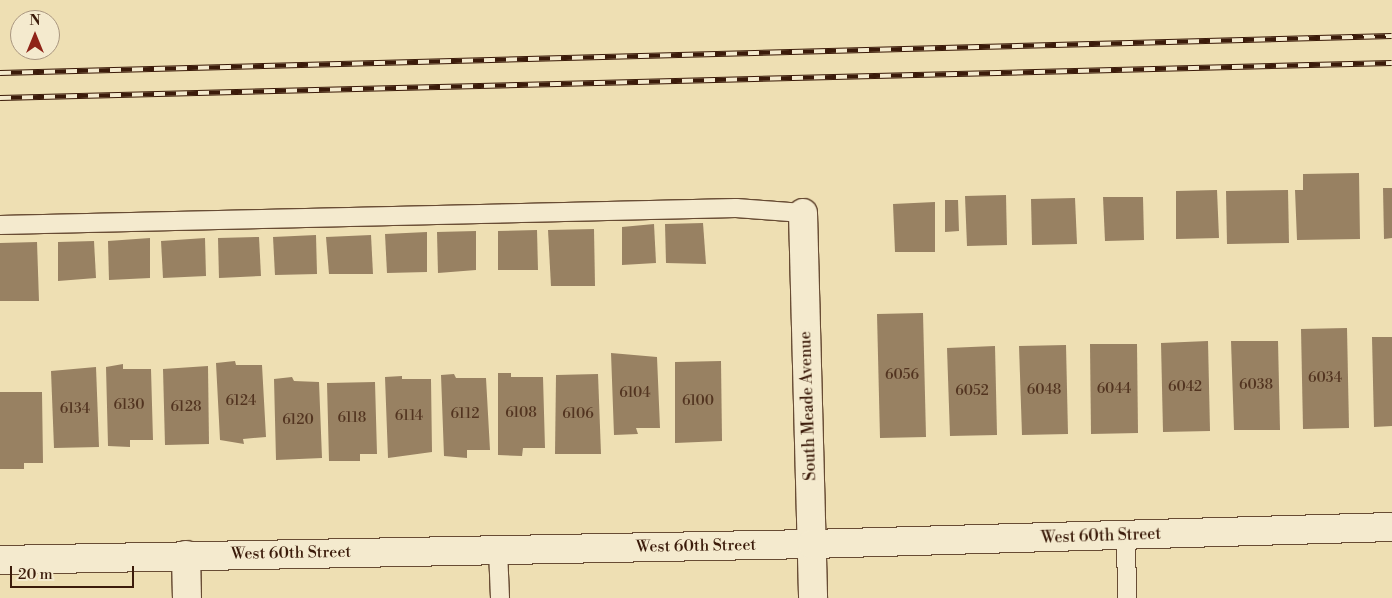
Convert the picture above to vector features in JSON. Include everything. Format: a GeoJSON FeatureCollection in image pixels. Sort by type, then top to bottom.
{"type":"FeatureCollection","features":[{"type":"Feature","properties":{"kind":"street","name":"South Meade Avenue"},"geometry":{"type":"LineString","coordinates":[[802,213],[814,598]]}},
{"type":"Feature","properties":{"kind":"street","name":"West 60th Street"},"geometry":{"type":"LineString","coordinates":[[0,560],[812,544],[1392,527]]}},
{"type":"Feature","properties":{"kind":"street"},"geometry":{"type":"LineString","coordinates":[[186,555],[187,598]]}},
{"type":"Feature","properties":{"kind":"lane"},"geometry":{"type":"LineString","coordinates":[[0,226],[736,208],[802,213]]}},
{"type":"Feature","properties":{"kind":"lane"},"geometry":{"type":"LineString","coordinates":[[1126,535],[1127,598]]}},
{"type":"Feature","properties":{"kind":"lane"},"geometry":{"type":"LineString","coordinates":[[498,550],[500,598]]}},
{"type":"Feature","properties":{"kind":"building"},"geometry":{"type":"Polygon","coordinates":[[[1359,173],[1360,239],[1297,240],[1295,190],[1303,190],[1303,174],[1359,173]]]}},
{"type":"Feature","properties":{"kind":"building"},"geometry":{"type":"Polygon","coordinates":[[[1383,188],[1392,188],[1392,238],[1384,239],[1383,188]]]}},
{"type":"Feature","properties":{"kind":"building"},"geometry":{"type":"Polygon","coordinates":[[[1217,190],[1219,238],[1176,239],[1176,191],[1217,190]]]}},
{"type":"Feature","properties":{"kind":"building"},"geometry":{"type":"Polygon","coordinates":[[[1288,190],[1289,243],[1227,244],[1226,191],[1288,190]]]}},
{"type":"Feature","properties":{"kind":"building"},"geometry":{"type":"Polygon","coordinates":[[[1006,195],[1007,245],[967,246],[965,196],[1006,195]]]}},
{"type":"Feature","properties":{"kind":"building"},"geometry":{"type":"Polygon","coordinates":[[[1103,197],[1143,197],[1144,240],[1105,241],[1103,197]]]}},
{"type":"Feature","properties":{"kind":"building"},"geometry":{"type":"Polygon","coordinates":[[[1075,198],[1077,244],[1032,245],[1031,199],[1075,198]]]}},
{"type":"Feature","properties":{"kind":"building"},"geometry":{"type":"Polygon","coordinates":[[[945,200],[958,200],[959,231],[945,232],[945,200]]]}},
{"type":"Feature","properties":{"kind":"building"},"geometry":{"type":"Polygon","coordinates":[[[935,202],[935,252],[895,252],[893,204],[935,202]]]}},
{"type":"Feature","properties":{"kind":"building"},"geometry":{"type":"Polygon","coordinates":[[[703,223],[706,264],[666,263],[665,224],[703,223]]]}},
{"type":"Feature","properties":{"kind":"building"},"geometry":{"type":"Polygon","coordinates":[[[654,224],[656,263],[622,265],[622,227],[654,224]]]}},
{"type":"Feature","properties":{"kind":"building"},"geometry":{"type":"Polygon","coordinates":[[[594,229],[595,286],[551,286],[548,230],[594,229]]]}},
{"type":"Feature","properties":{"kind":"building"},"geometry":{"type":"Polygon","coordinates":[[[537,230],[538,270],[498,270],[498,231],[537,230]]]}},
{"type":"Feature","properties":{"kind":"building"},"geometry":{"type":"Polygon","coordinates":[[[476,231],[476,270],[438,273],[437,232],[476,231]]]}},
{"type":"Feature","properties":{"kind":"building"},"geometry":{"type":"Polygon","coordinates":[[[427,232],[427,272],[387,273],[385,234],[427,232]]]}},
{"type":"Feature","properties":{"kind":"building"},"geometry":{"type":"Polygon","coordinates":[[[316,235],[317,274],[275,275],[273,237],[316,235]]]}},
{"type":"Feature","properties":{"kind":"building"},"geometry":{"type":"Polygon","coordinates":[[[371,235],[373,274],[329,274],[326,237],[371,235]]]}},
{"type":"Feature","properties":{"kind":"building"},"geometry":{"type":"Polygon","coordinates":[[[259,237],[261,276],[219,278],[218,238],[259,237]]]}},
{"type":"Feature","properties":{"kind":"building"},"geometry":{"type":"Polygon","coordinates":[[[150,238],[150,278],[109,280],[108,241],[150,238]]]}},
{"type":"Feature","properties":{"kind":"building"},"geometry":{"type":"Polygon","coordinates":[[[205,238],[206,276],[163,278],[161,241],[205,238]]]}},
{"type":"Feature","properties":{"kind":"building"},"geometry":{"type":"Polygon","coordinates":[[[94,241],[96,278],[58,281],[58,242],[94,241]]]}},
{"type":"Feature","properties":{"kind":"building"},"geometry":{"type":"Polygon","coordinates":[[[37,242],[39,301],[0,301],[0,243],[37,242]]]}},
{"type":"Feature","properties":{"kind":"building"},"geometry":{"type":"Polygon","coordinates":[[[923,313],[926,437],[880,438],[877,314],[923,313]]]}},
{"type":"Feature","properties":{"kind":"building"},"geometry":{"type":"Polygon","coordinates":[[[1347,328],[1349,428],[1303,429],[1301,329],[1347,328]]]}},
{"type":"Feature","properties":{"kind":"building"},"geometry":{"type":"Polygon","coordinates":[[[1372,337],[1392,337],[1392,426],[1374,427],[1372,337]]]}},
{"type":"Feature","properties":{"kind":"building"},"geometry":{"type":"Polygon","coordinates":[[[1208,341],[1210,431],[1163,432],[1161,343],[1208,341]]]}},
{"type":"Feature","properties":{"kind":"building"},"geometry":{"type":"Polygon","coordinates":[[[1231,341],[1278,341],[1280,430],[1234,430],[1231,341]]]}},
{"type":"Feature","properties":{"kind":"building"},"geometry":{"type":"Polygon","coordinates":[[[1090,344],[1137,344],[1138,433],[1091,434],[1090,344]]]}},
{"type":"Feature","properties":{"kind":"building"},"geometry":{"type":"Polygon","coordinates":[[[1066,345],[1068,434],[1022,435],[1019,346],[1066,345]]]}},
{"type":"Feature","properties":{"kind":"building"},"geometry":{"type":"Polygon","coordinates":[[[995,346],[997,435],[950,436],[947,348],[995,346]]]}},
{"type":"Feature","properties":{"kind":"building"},"geometry":{"type":"Polygon","coordinates":[[[611,353],[657,357],[660,428],[636,428],[638,434],[614,435],[611,353]]]}},
{"type":"Feature","properties":{"kind":"building"},"geometry":{"type":"Polygon","coordinates":[[[235,361],[236,365],[262,365],[266,437],[243,439],[244,444],[220,440],[216,363],[235,361]]]}},
{"type":"Feature","properties":{"kind":"building"},"geometry":{"type":"Polygon","coordinates":[[[721,361],[722,441],[675,443],[675,362],[721,361]]]}},
{"type":"Feature","properties":{"kind":"building"},"geometry":{"type":"Polygon","coordinates":[[[123,364],[123,369],[151,369],[153,440],[130,440],[130,447],[108,446],[106,367],[123,364]]]}},
{"type":"Feature","properties":{"kind":"building"},"geometry":{"type":"Polygon","coordinates":[[[208,366],[209,444],[165,445],[163,369],[208,366]]]}},
{"type":"Feature","properties":{"kind":"building"},"geometry":{"type":"Polygon","coordinates":[[[96,367],[99,447],[54,448],[51,371],[96,367]]]}},
{"type":"Feature","properties":{"kind":"building"},"geometry":{"type":"Polygon","coordinates":[[[498,373],[511,373],[511,377],[543,377],[545,448],[523,448],[522,456],[498,455],[498,373]]]}},
{"type":"Feature","properties":{"kind":"building"},"geometry":{"type":"Polygon","coordinates":[[[454,374],[456,378],[486,378],[490,450],[467,450],[467,458],[444,456],[441,375],[454,374]]]}},
{"type":"Feature","properties":{"kind":"building"},"geometry":{"type":"Polygon","coordinates":[[[598,374],[601,454],[555,454],[556,375],[598,374]]]}},
{"type":"Feature","properties":{"kind":"building"},"geometry":{"type":"Polygon","coordinates":[[[402,376],[402,379],[431,379],[432,452],[388,458],[385,377],[402,376]]]}},
{"type":"Feature","properties":{"kind":"building"},"geometry":{"type":"Polygon","coordinates":[[[292,377],[294,381],[319,382],[322,458],[276,460],[274,379],[292,377]]]}},
{"type":"Feature","properties":{"kind":"building"},"geometry":{"type":"Polygon","coordinates":[[[375,382],[377,454],[360,454],[360,461],[329,461],[327,383],[375,382]]]}},
{"type":"Feature","properties":{"kind":"building"},"geometry":{"type":"Polygon","coordinates":[[[0,392],[42,392],[43,463],[24,463],[24,469],[0,469],[0,392]]]}},
{"type":"Feature","properties":{"kind":"railway"},"geometry":{"type":"LineString","coordinates":[[0,73],[1392,36]]}},
{"type":"Feature","properties":{"kind":"railway"},"geometry":{"type":"LineString","coordinates":[[0,98],[1392,63]]}}]}
